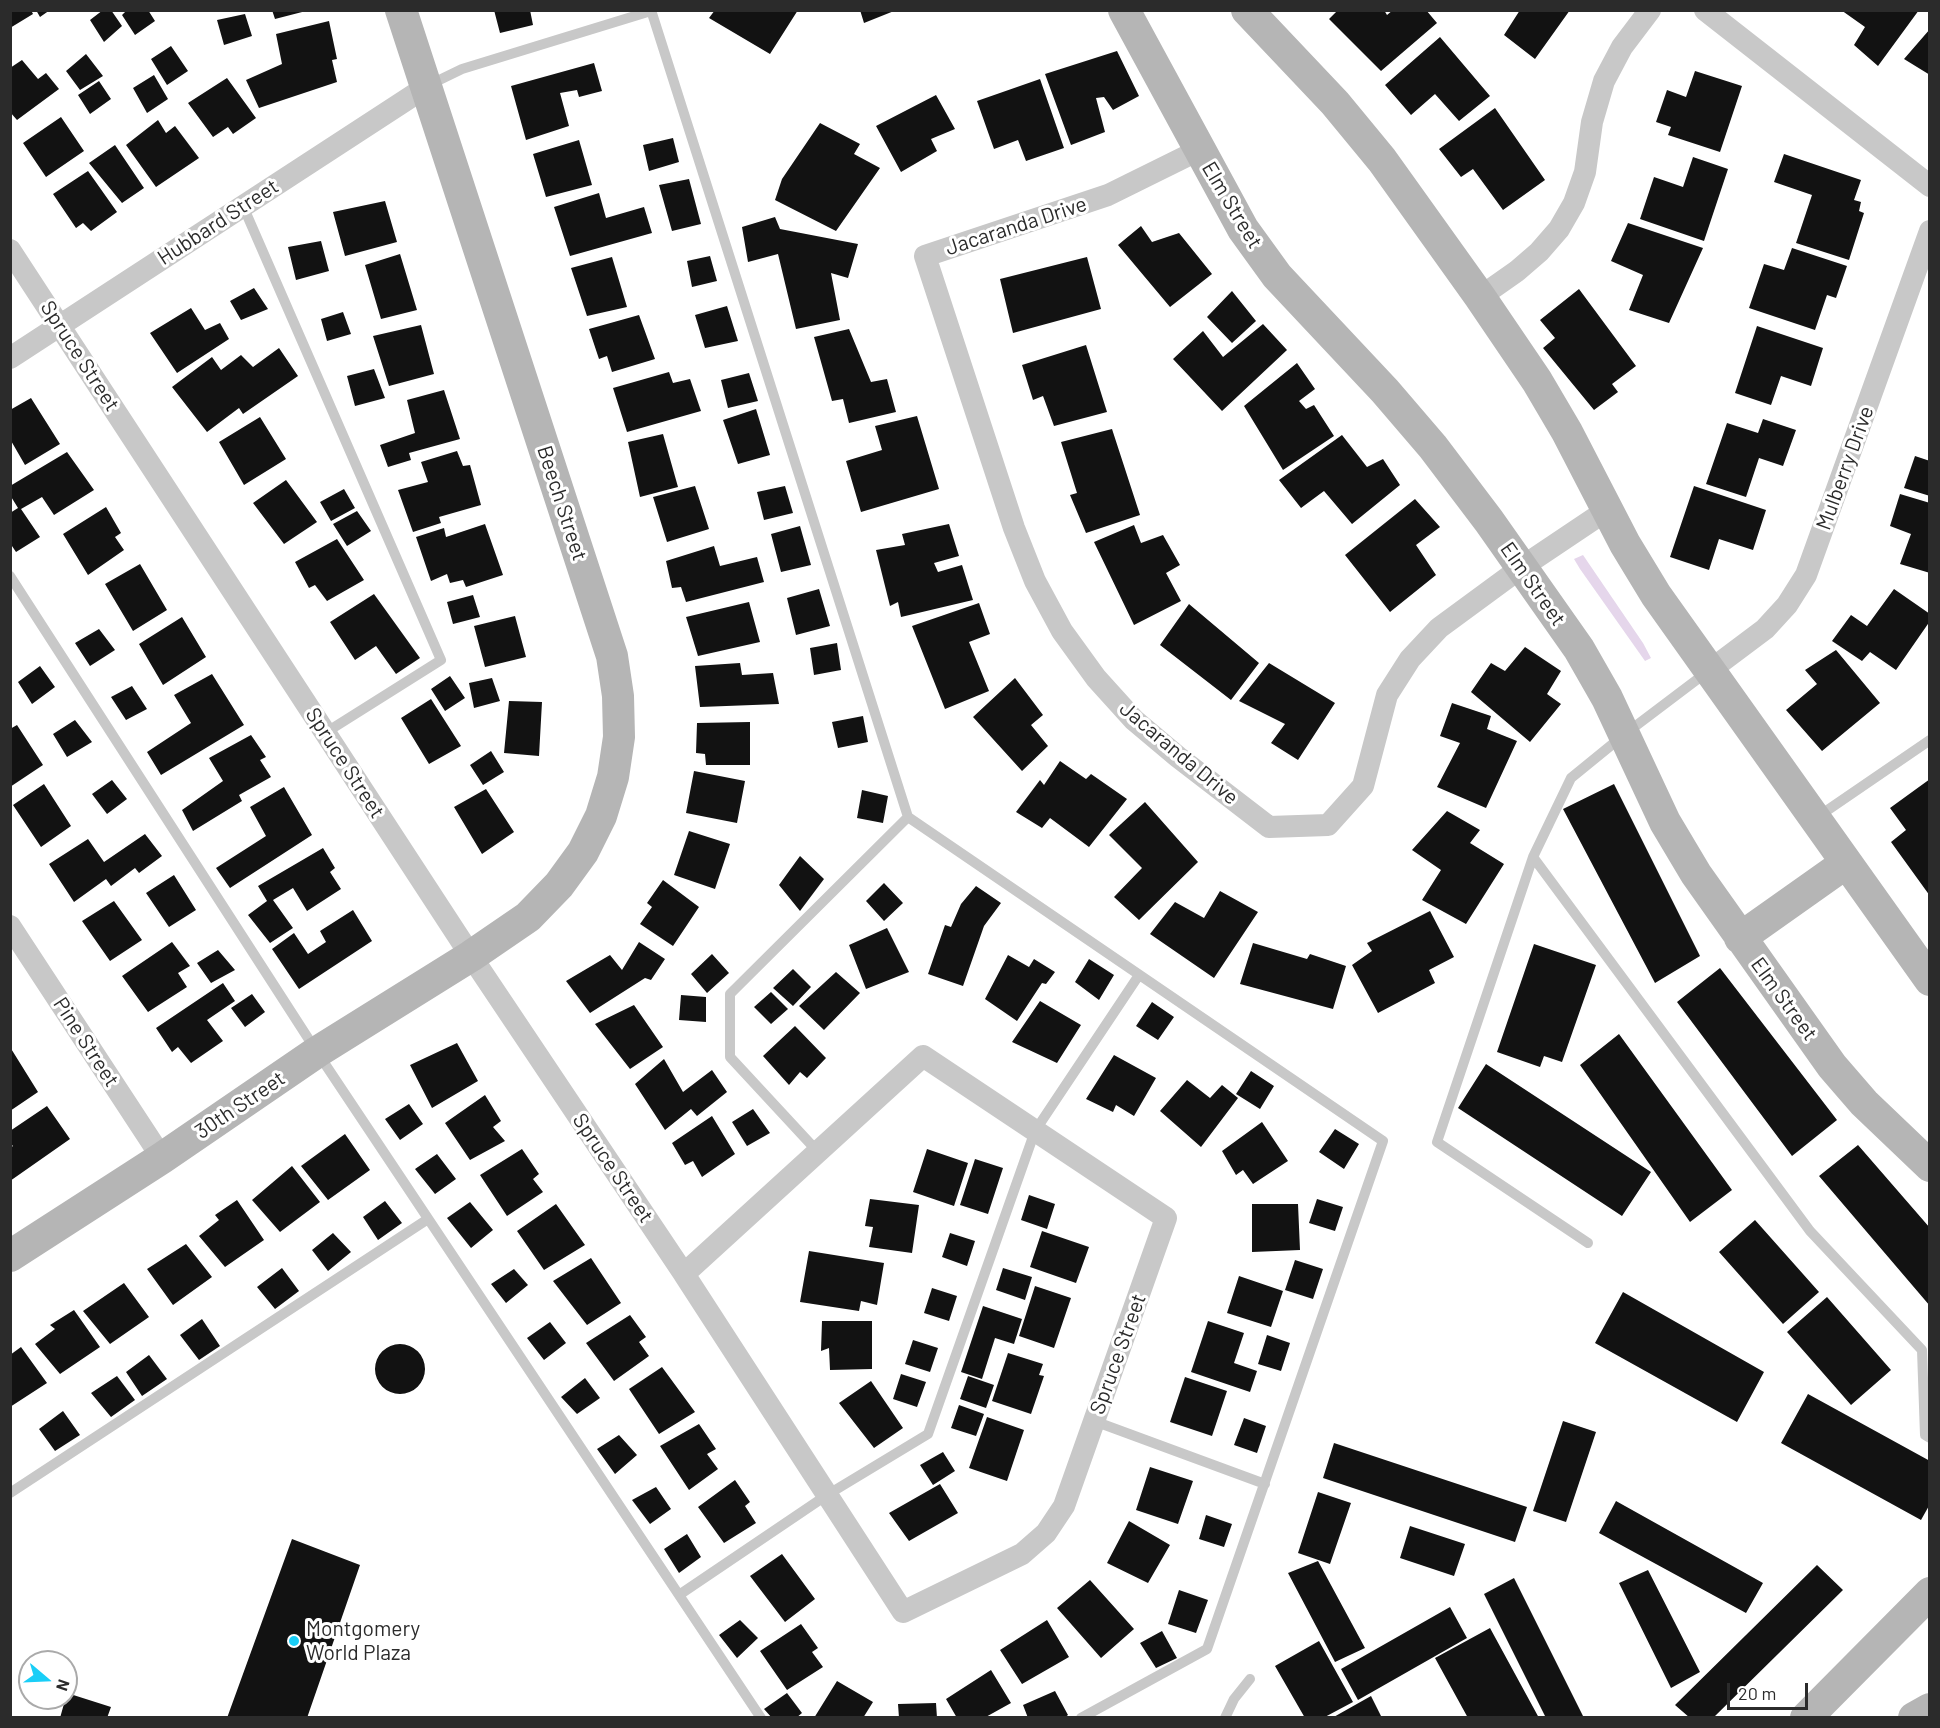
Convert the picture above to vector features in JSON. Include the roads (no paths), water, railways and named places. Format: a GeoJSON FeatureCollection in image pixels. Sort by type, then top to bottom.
{"type":"FeatureCollection","features":[{"type":"Feature","properties":{"kind":"street","name":"Beech Street"},"geometry":{"type":"LineString","coordinates":[[401,10],[612,656],[618,696],[619,737],[613,777],[601,816],[583,852],[559,885],[528,917],[471,956]]}},
{"type":"Feature","properties":{"kind":"street","name":"Elm Street"},"geometry":{"type":"LineString","coordinates":[[1124,10],[1243,229],[1277,276],[1385,391],[1433,447],[1522,567],[1579,649],[1607,698],[1665,822],[1696,874],[1832,1066],[1864,1103],[1929,1166]]}},
{"type":"Feature","properties":{"kind":"street"},"geometry":{"type":"LineString","coordinates":[[1247,10],[1335,102],[1382,160],[1480,297],[1537,381],[1567,432],[1625,544],[1656,595],[1929,980]]}},
{"type":"Feature","properties":{"kind":"street"},"geometry":{"type":"LineString","coordinates":[[1480,297],[1517,271],[1539,252],[1559,229],[1574,203],[1585,172],[1592,122],[1604,81],[1622,47],[1650,10]]}},
{"type":"Feature","properties":{"kind":"street"},"geometry":{"type":"LineString","coordinates":[[1705,10],[1929,186]]}},
{"type":"Feature","properties":{"kind":"street","name":"Hubbard Street"},"geometry":{"type":"LineString","coordinates":[[10,358],[426,87]]}},
{"type":"Feature","properties":{"kind":"street","name":"Jacaranda Drive"},"geometry":{"type":"LineString","coordinates":[[1199,150],[1108,195],[925,256],[1014,528],[1031,571],[1062,632],[1096,678],[1134,720],[1269,827],[1328,825],[1363,786],[1387,695],[1410,659],[1439,628],[1522,567],[1607,510]]}},
{"type":"Feature","properties":{"kind":"street","name":"Mulberry Drive"},"geometry":{"type":"LineString","coordinates":[[1709,670],[1765,629],[1787,605],[1806,574],[1929,231]]}},
{"type":"Feature","properties":{"kind":"street","name":"Spruce Street"},"geometry":{"type":"LineString","coordinates":[[10,250],[471,956],[684,1274],[903,1612],[1022,1554],[1046,1533],[1064,1506],[1166,1218],[923,1056],[684,1274]]}},
{"type":"Feature","properties":{"kind":"street"},"geometry":{"type":"LineString","coordinates":[[1740,938],[1846,863]]}},
{"type":"Feature","properties":{"kind":"street","name":"Pine Street"},"geometry":{"type":"LineString","coordinates":[[10,926],[162,1158]]}},
{"type":"Feature","properties":{"kind":"street","name":"30th Street"},"geometry":{"type":"LineString","coordinates":[[11,1255],[162,1158],[317,1052],[471,956]]}},
{"type":"Feature","properties":{"kind":"street"},"geometry":{"type":"LineString","coordinates":[[1806,1718],[1929,1593]]}},
{"type":"Feature","properties":{"kind":"street"},"geometry":{"type":"LineString","coordinates":[[1914,1718],[1929,1709]]}},
{"type":"Feature","properties":{"kind":"lane"},"geometry":{"type":"LineString","coordinates":[[426,87],[462,69],[651,11],[908,817],[1383,1141],[1208,1649],[1083,1717]]}},
{"type":"Feature","properties":{"kind":"lane"},"geometry":{"type":"LineString","coordinates":[[243,206],[441,660],[326,733]]}},
{"type":"Feature","properties":{"kind":"lane"},"geometry":{"type":"LineString","coordinates":[[10,576],[317,1052],[761,1718]]}},
{"type":"Feature","properties":{"kind":"lane"},"geometry":{"type":"LineString","coordinates":[[1587,1243],[1437,1142],[1533,857],[1571,778],[1709,670]]}},
{"type":"Feature","properties":{"kind":"lane"},"geometry":{"type":"LineString","coordinates":[[1815,819],[1929,740]]}},
{"type":"Feature","properties":{"kind":"lane"},"geometry":{"type":"LineString","coordinates":[[818,1152],[730,1057],[730,994],[908,817]]}},
{"type":"Feature","properties":{"kind":"lane"},"geometry":{"type":"LineString","coordinates":[[1533,857],[1810,1231],[1922,1350],[1925,1435],[1929,1438]]}},
{"type":"Feature","properties":{"kind":"lane"},"geometry":{"type":"LineString","coordinates":[[679,1595],[827,1495],[928,1434],[1035,1131],[1139,975]]}},
{"type":"Feature","properties":{"kind":"lane"},"geometry":{"type":"LineString","coordinates":[[10,1492],[428,1219]]}},
{"type":"Feature","properties":{"kind":"lane"},"geometry":{"type":"LineString","coordinates":[[1094,1421],[1265,1484]]}},
{"type":"Feature","properties":{"kind":"lane"},"geometry":{"type":"LineString","coordinates":[[1225,1718],[1234,1699],[1250,1679]]}},
{"type":"Feature","properties":{"kind":"place","name":"Montgomery World Plaza"},"geometry":{"type":"Point","coordinates":[294,1641]}}]}
